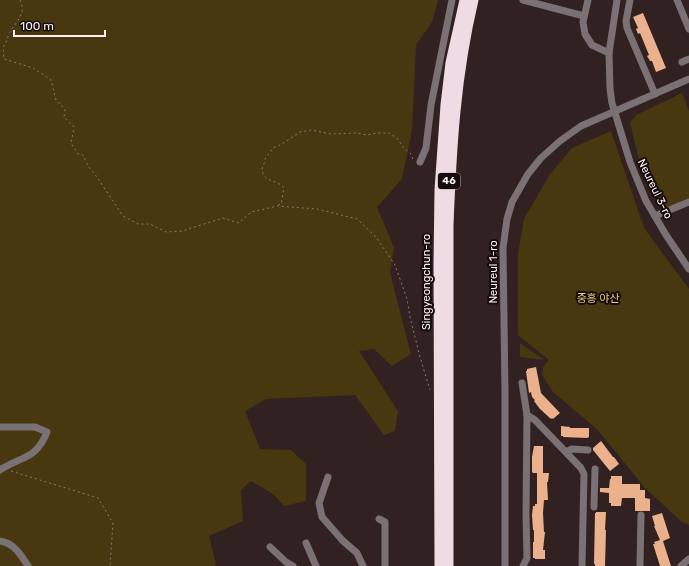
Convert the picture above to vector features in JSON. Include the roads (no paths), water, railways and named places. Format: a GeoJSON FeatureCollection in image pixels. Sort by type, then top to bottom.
{"type":"FeatureCollection","features":[{"type":"Feature","properties":{"kind":"highway","name":"Singyeongchun-ro"},"geometry":{"type":"LineString","coordinates":[[448,566],[440,227],[446,105],[452,63],[465,0]]}},
{"type":"Feature","properties":{"kind":"highway","name":"Singyeongchun-ro"},"geometry":{"type":"LineString","coordinates":[[440,566],[443,364],[452,136],[454,106],[461,60],[473,0]]}},
{"type":"Feature","properties":{"kind":"street"},"geometry":{"type":"LineString","coordinates":[[420,162],[426,148],[431,105],[452,0]]}},
{"type":"Feature","properties":{"kind":"street"},"geometry":{"type":"LineString","coordinates":[[523,0],[543,2],[584,16]]}},
{"type":"Feature","properties":{"kind":"street"},"geometry":{"type":"LineString","coordinates":[[588,0],[584,16],[585,34],[592,45],[610,53]]}},
{"type":"Feature","properties":{"kind":"street","name":"Neureul 3-ro"},"geometry":{"type":"LineString","coordinates":[[618,0],[610,53],[610,90],[615,112],[630,162],[646,201],[666,235],[689,269]]}},
{"type":"Feature","properties":{"kind":"street"},"geometry":{"type":"LineString","coordinates":[[630,0],[626,21],[627,28],[655,94]]}},
{"type":"Feature","properties":{"kind":"street"},"geometry":{"type":"LineString","coordinates":[[677,0],[689,29]]}},
{"type":"Feature","properties":{"kind":"street","name":"Neureul 1-ro"},"geometry":{"type":"LineString","coordinates":[[505,566],[505,392],[502,248],[507,219],[512,202],[528,174],[541,158],[560,141],[581,126],[689,79]]}},
{"type":"Feature","properties":{"kind":"street"},"geometry":{"type":"LineString","coordinates":[[655,216],[689,202]]}},
{"type":"Feature","properties":{"kind":"street"},"geometry":{"type":"LineString","coordinates":[[522,384],[527,415],[527,558],[524,566]]}},
{"type":"Feature","properties":{"kind":"street"},"geometry":{"type":"LineString","coordinates":[[527,415],[535,420],[566,452],[584,474],[582,566]]}},
{"type":"Feature","properties":{"kind":"street"},"geometry":{"type":"LineString","coordinates":[[0,427],[35,427],[47,432],[43,442],[28,457],[1,470]]}},
{"type":"Feature","properties":{"kind":"street"},"geometry":{"type":"LineString","coordinates":[[566,452],[572,449],[588,450]]}},
{"type":"Feature","properties":{"kind":"street"},"geometry":{"type":"LineString","coordinates":[[594,506],[595,470]]}},
{"type":"Feature","properties":{"kind":"street"},"geometry":{"type":"LineString","coordinates":[[328,477],[320,503],[322,517],[343,541],[357,553],[363,566]]}},
{"type":"Feature","properties":{"kind":"street"},"geometry":{"type":"LineString","coordinates":[[583,490],[594,490]]}},
{"type":"Feature","properties":{"kind":"street"},"geometry":{"type":"LineString","coordinates":[[640,566],[641,514]]}},
{"type":"Feature","properties":{"kind":"street"},"geometry":{"type":"LineString","coordinates":[[379,519],[385,522],[386,566]]}},
{"type":"Feature","properties":{"kind":"street"},"geometry":{"type":"LineString","coordinates":[[0,541],[4,541],[16,548],[28,566]]}},
{"type":"Feature","properties":{"kind":"street"},"geometry":{"type":"LineString","coordinates":[[306,543],[316,566]]}},
{"type":"Feature","properties":{"kind":"street"},"geometry":{"type":"LineString","coordinates":[[270,547],[286,562],[293,566]]}},
{"type":"Feature","properties":{"kind":"street"},"geometry":{"type":"LineString","coordinates":[[681,566],[689,559]]}},
{"type":"Feature","properties":{"kind":"park label","name":"중흥 야산"},"geometry":{"type":"Point","coordinates":[598,298]}}]}
